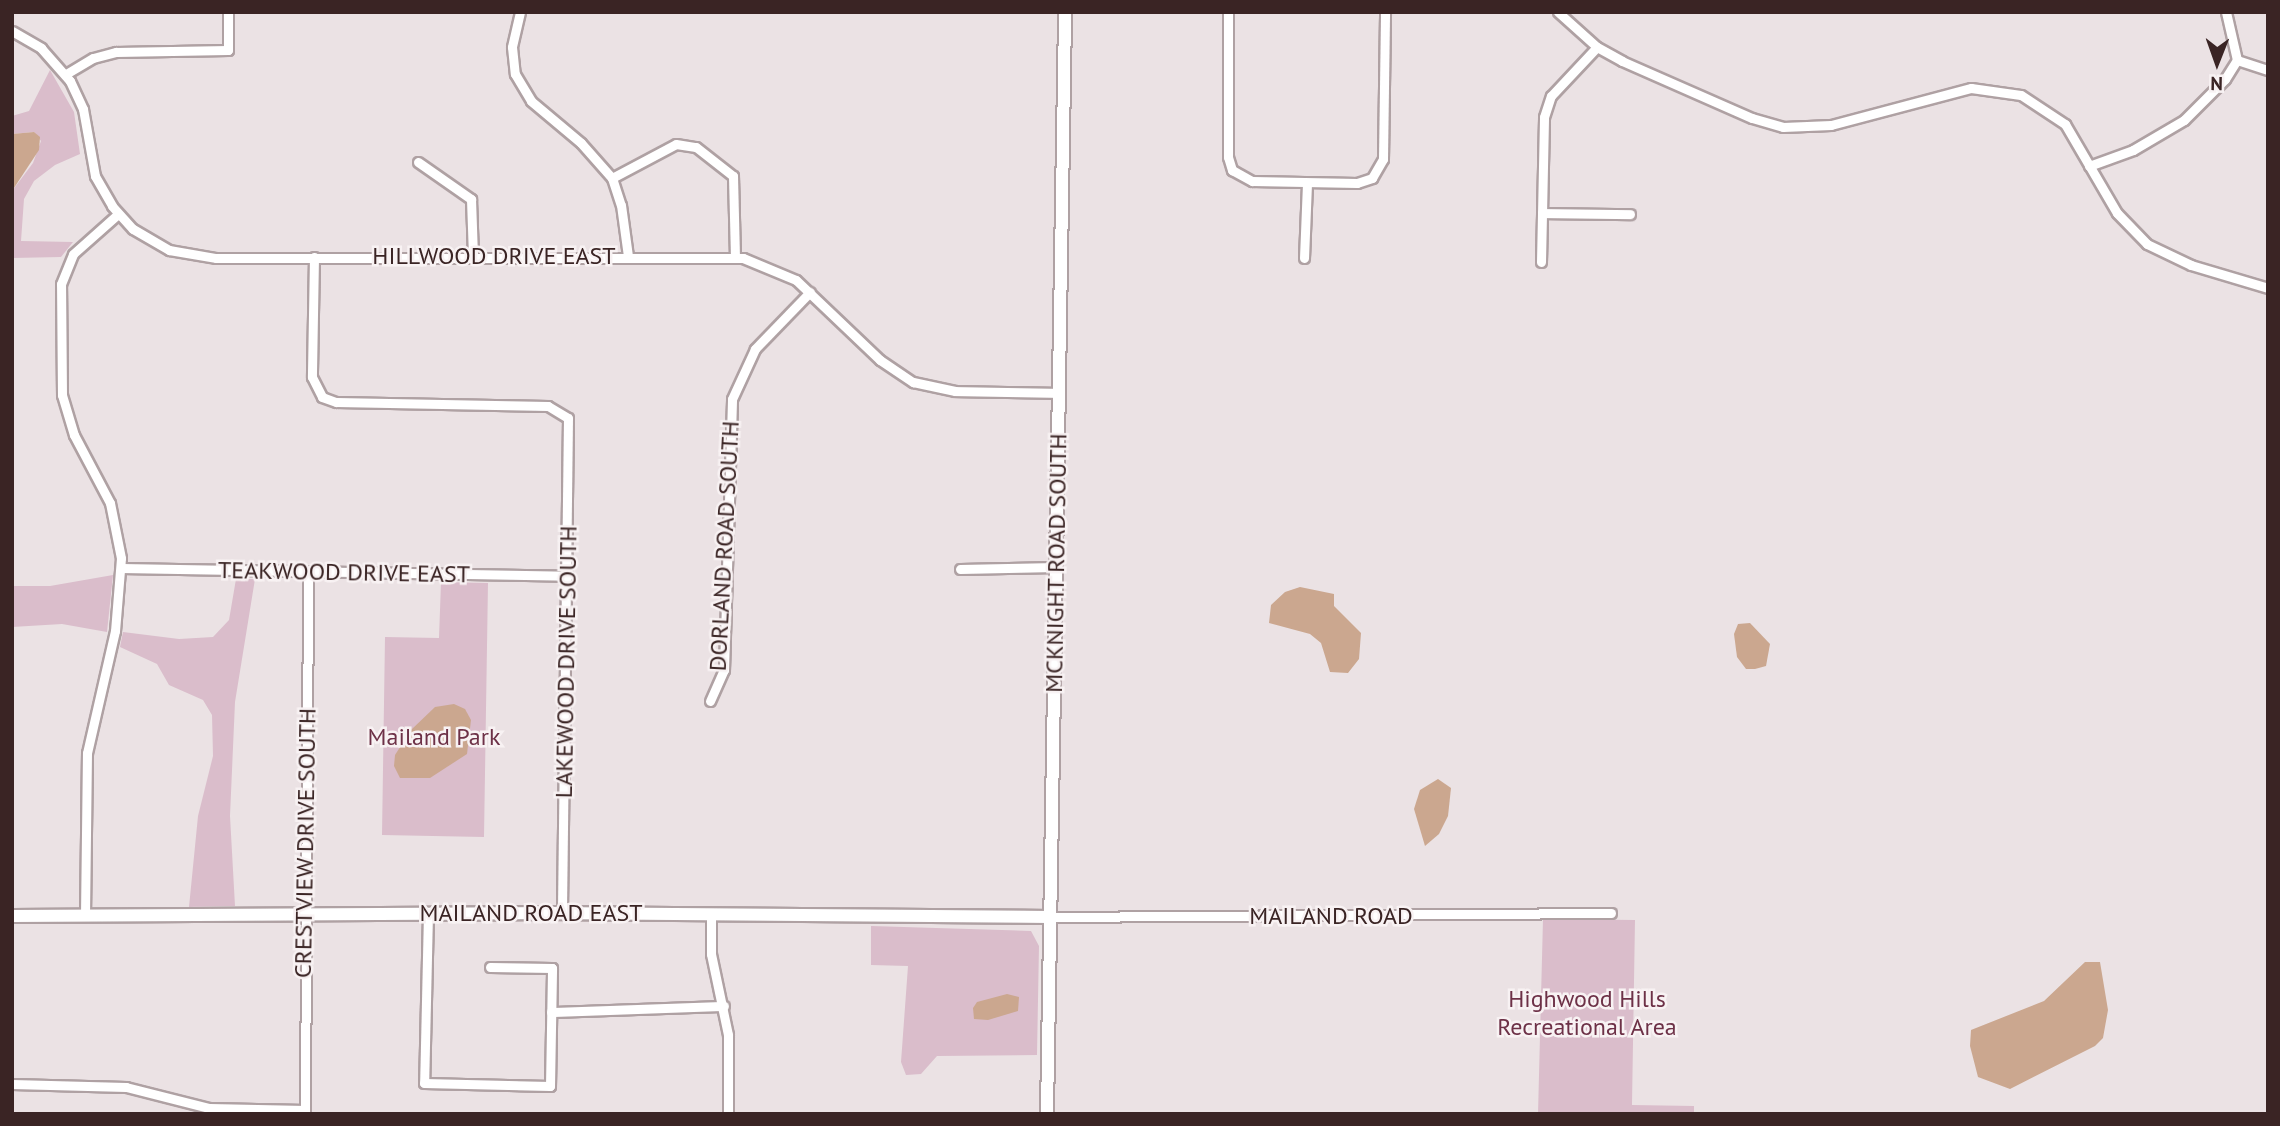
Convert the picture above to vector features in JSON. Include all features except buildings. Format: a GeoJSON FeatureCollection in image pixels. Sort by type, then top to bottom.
{"type":"FeatureCollection","features":[{"type":"Feature","properties":{"kind":"street"},"geometry":{"type":"LineString","coordinates":[[66,74],[93,58],[116,52],[228,50],[228,12]]}},
{"type":"Feature","properties":{"kind":"street"},"geometry":{"type":"LineString","coordinates":[[520,12],[513,60],[522,88],[548,117],[596,157],[611,178],[621,205],[628,256]]}},
{"type":"Feature","properties":{"kind":"street","name":"MCKNIGHT ROAD SOUTH"},"geometry":{"type":"LineString","coordinates":[[1047,1114],[1065,12]]}},
{"type":"Feature","properties":{"kind":"street"},"geometry":{"type":"LineString","coordinates":[[1228,12],[1228,156],[1232,170],[1252,181],[1307,183],[1365,182],[1382,166],[1385,12]]}},
{"type":"Feature","properties":{"kind":"street"},"geometry":{"type":"LineString","coordinates":[[1558,12],[1597,47],[1752,118],[1783,127],[1831,125],[1971,88],[2009,91],[2036,103],[2064,124],[2117,213],[2147,244],[2191,265],[2268,288]]}},
{"type":"Feature","properties":{"kind":"street"},"geometry":{"type":"LineString","coordinates":[[2090,166],[2133,150],[2183,120],[2225,79],[2236,60],[2226,12]]}},
{"type":"Feature","properties":{"kind":"street","name":"HILLWOOD DRIVE EAST"},"geometry":{"type":"LineString","coordinates":[[12,31],[41,48],[66,74],[83,109],[95,176],[118,214],[146,239],[192,256],[735,256],[779,270],[810,292],[880,360],[913,382],[955,391],[1059,393]]}},
{"type":"Feature","properties":{"kind":"street"},"geometry":{"type":"LineString","coordinates":[[1541,262],[1546,107],[1597,47]]}},
{"type":"Feature","properties":{"kind":"street"},"geometry":{"type":"LineString","coordinates":[[2236,60],[2268,70]]}},
{"type":"Feature","properties":{"kind":"street"},"geometry":{"type":"LineString","coordinates":[[611,178],[676,144],[696,146],[733,176],[735,256]]}},
{"type":"Feature","properties":{"kind":"street"},"geometry":{"type":"LineString","coordinates":[[418,162],[471,199],[473,257]]}},
{"type":"Feature","properties":{"kind":"street"},"geometry":{"type":"LineString","coordinates":[[1304,258],[1307,183]]}},
{"type":"Feature","properties":{"kind":"street"},"geometry":{"type":"LineString","coordinates":[[1542,213],[1630,214]]}},
{"type":"Feature","properties":{"kind":"street"},"geometry":{"type":"LineString","coordinates":[[85,916],[87,753],[115,631],[121,568],[113,512],[70,425],[59,368],[64,269],[76,250],[118,214]]}},
{"type":"Feature","properties":{"kind":"street","name":"LAKEWOOD DRIVE SOUTH"},"geometry":{"type":"LineString","coordinates":[[314,257],[312,377],[326,400],[545,405],[565,413],[570,435],[562,913]]}},
{"type":"Feature","properties":{"kind":"street","name":"DORLAND ROAD SOUTH"},"geometry":{"type":"LineString","coordinates":[[710,701],[724,670],[732,399],[755,349],[810,292]]}},
{"type":"Feature","properties":{"kind":"street"},"geometry":{"type":"LineString","coordinates":[[960,569],[1056,567]]}},
{"type":"Feature","properties":{"kind":"street","name":"TEAKWOOD DRIVE EAST"},"geometry":{"type":"LineString","coordinates":[[121,568],[568,576]]}},
{"type":"Feature","properties":{"kind":"street","name":"CRESTVIEW DRIVE SOUTH"},"geometry":{"type":"LineString","coordinates":[[305,1112],[303,914],[308,572]]}},
{"type":"Feature","properties":{"kind":"street","name":"MAILAND ROAD EAST"},"geometry":{"type":"LineString","coordinates":[[12,916],[562,913],[1050,917]]}},
{"type":"Feature","properties":{"kind":"street","name":"MAILAND ROAD"},"geometry":{"type":"LineString","coordinates":[[1050,917],[1611,913]]}},
{"type":"Feature","properties":{"kind":"street"},"geometry":{"type":"LineString","coordinates":[[428,914],[424,1083],[550,1086],[552,968],[490,967]]}},
{"type":"Feature","properties":{"kind":"street"},"geometry":{"type":"LineString","coordinates":[[710,914],[712,954],[724,1006],[730,1058],[729,1114]]}},
{"type":"Feature","properties":{"kind":"street"},"geometry":{"type":"LineString","coordinates":[[551,1012],[724,1006]]}},
{"type":"Feature","properties":{"kind":"street"},"geometry":{"type":"LineString","coordinates":[[12,1084],[111,1085],[209,1108],[305,1112]]}},
{"type":"Feature","properties":{"kind":"green space"},"geometry":{"type":"Polygon","coordinates":[[[50,70],[74,112],[80,154],[55,165],[34,181],[24,199],[21,241],[73,242],[61,257],[12,258],[12,191],[33,163],[41,141],[34,132],[12,134],[12,116],[29,111],[50,70]]]}},
{"type":"Feature","properties":{"kind":"green space"},"geometry":{"type":"Polygon","coordinates":[[[113,575],[107,632],[62,624],[12,627],[12,586],[50,586],[113,575]]]}},
{"type":"Feature","properties":{"kind":"green space"},"geometry":{"type":"Polygon","coordinates":[[[236,579],[255,579],[235,702],[230,816],[235,906],[189,907],[198,816],[213,756],[212,715],[203,700],[169,685],[157,664],[120,647],[123,632],[179,639],[213,637],[229,620],[236,579]]]}},
{"type":"Feature","properties":{"kind":"green space","name":"Mailand Park"},"geometry":{"type":"Polygon","coordinates":[[[441,582],[488,583],[484,837],[382,835],[385,637],[439,638],[441,582]]]}},
{"type":"Feature","properties":{"kind":"green space","name":"Highwood Hills Recreational Area"},"geometry":{"type":"Polygon","coordinates":[[[1543,919],[1635,920],[1632,1105],[1694,1106],[1694,1114],[1538,1114],[1543,919]]]}},
{"type":"Feature","properties":{"kind":"green space"},"geometry":{"type":"Polygon","coordinates":[[[871,926],[1031,931],[1039,946],[1037,1055],[937,1056],[921,1074],[906,1075],[901,1062],[908,966],[871,965],[871,926]]]}},
{"type":"Feature","properties":{"kind":"shaded area"},"geometry":{"type":"Polygon","coordinates":[[[34,132],[40,137],[39,150],[12,191],[12,134],[34,132]]]}},
{"type":"Feature","properties":{"kind":"shaded area"},"geometry":{"type":"Polygon","coordinates":[[[1300,587],[1334,594],[1334,606],[1361,633],[1359,659],[1348,673],[1330,672],[1321,643],[1310,634],[1269,623],[1271,605],[1285,592],[1300,587]]]}},
{"type":"Feature","properties":{"kind":"shaded area"},"geometry":{"type":"Polygon","coordinates":[[[1750,623],[1770,644],[1766,666],[1755,669],[1746,669],[1737,657],[1734,634],[1738,624],[1750,623]]]}},
{"type":"Feature","properties":{"kind":"shaded area"},"geometry":{"type":"Polygon","coordinates":[[[454,704],[465,709],[471,720],[467,754],[430,778],[400,778],[394,766],[395,755],[411,730],[435,707],[454,704]]]}},
{"type":"Feature","properties":{"kind":"shaded area"},"geometry":{"type":"Polygon","coordinates":[[[1438,779],[1451,788],[1448,816],[1439,834],[1425,846],[1414,809],[1420,790],[1438,779]]]}},
{"type":"Feature","properties":{"kind":"shaded area"},"geometry":{"type":"Polygon","coordinates":[[[2085,962],[2100,962],[2108,1010],[2103,1038],[2095,1046],[2010,1089],[1978,1077],[1970,1046],[1971,1030],[2044,1001],[2085,962]]]}},
{"type":"Feature","properties":{"kind":"shaded area"},"geometry":{"type":"Polygon","coordinates":[[[1007,994],[1019,997],[1018,1011],[988,1020],[974,1019],[973,1008],[977,1002],[1007,994]]]}}]}
